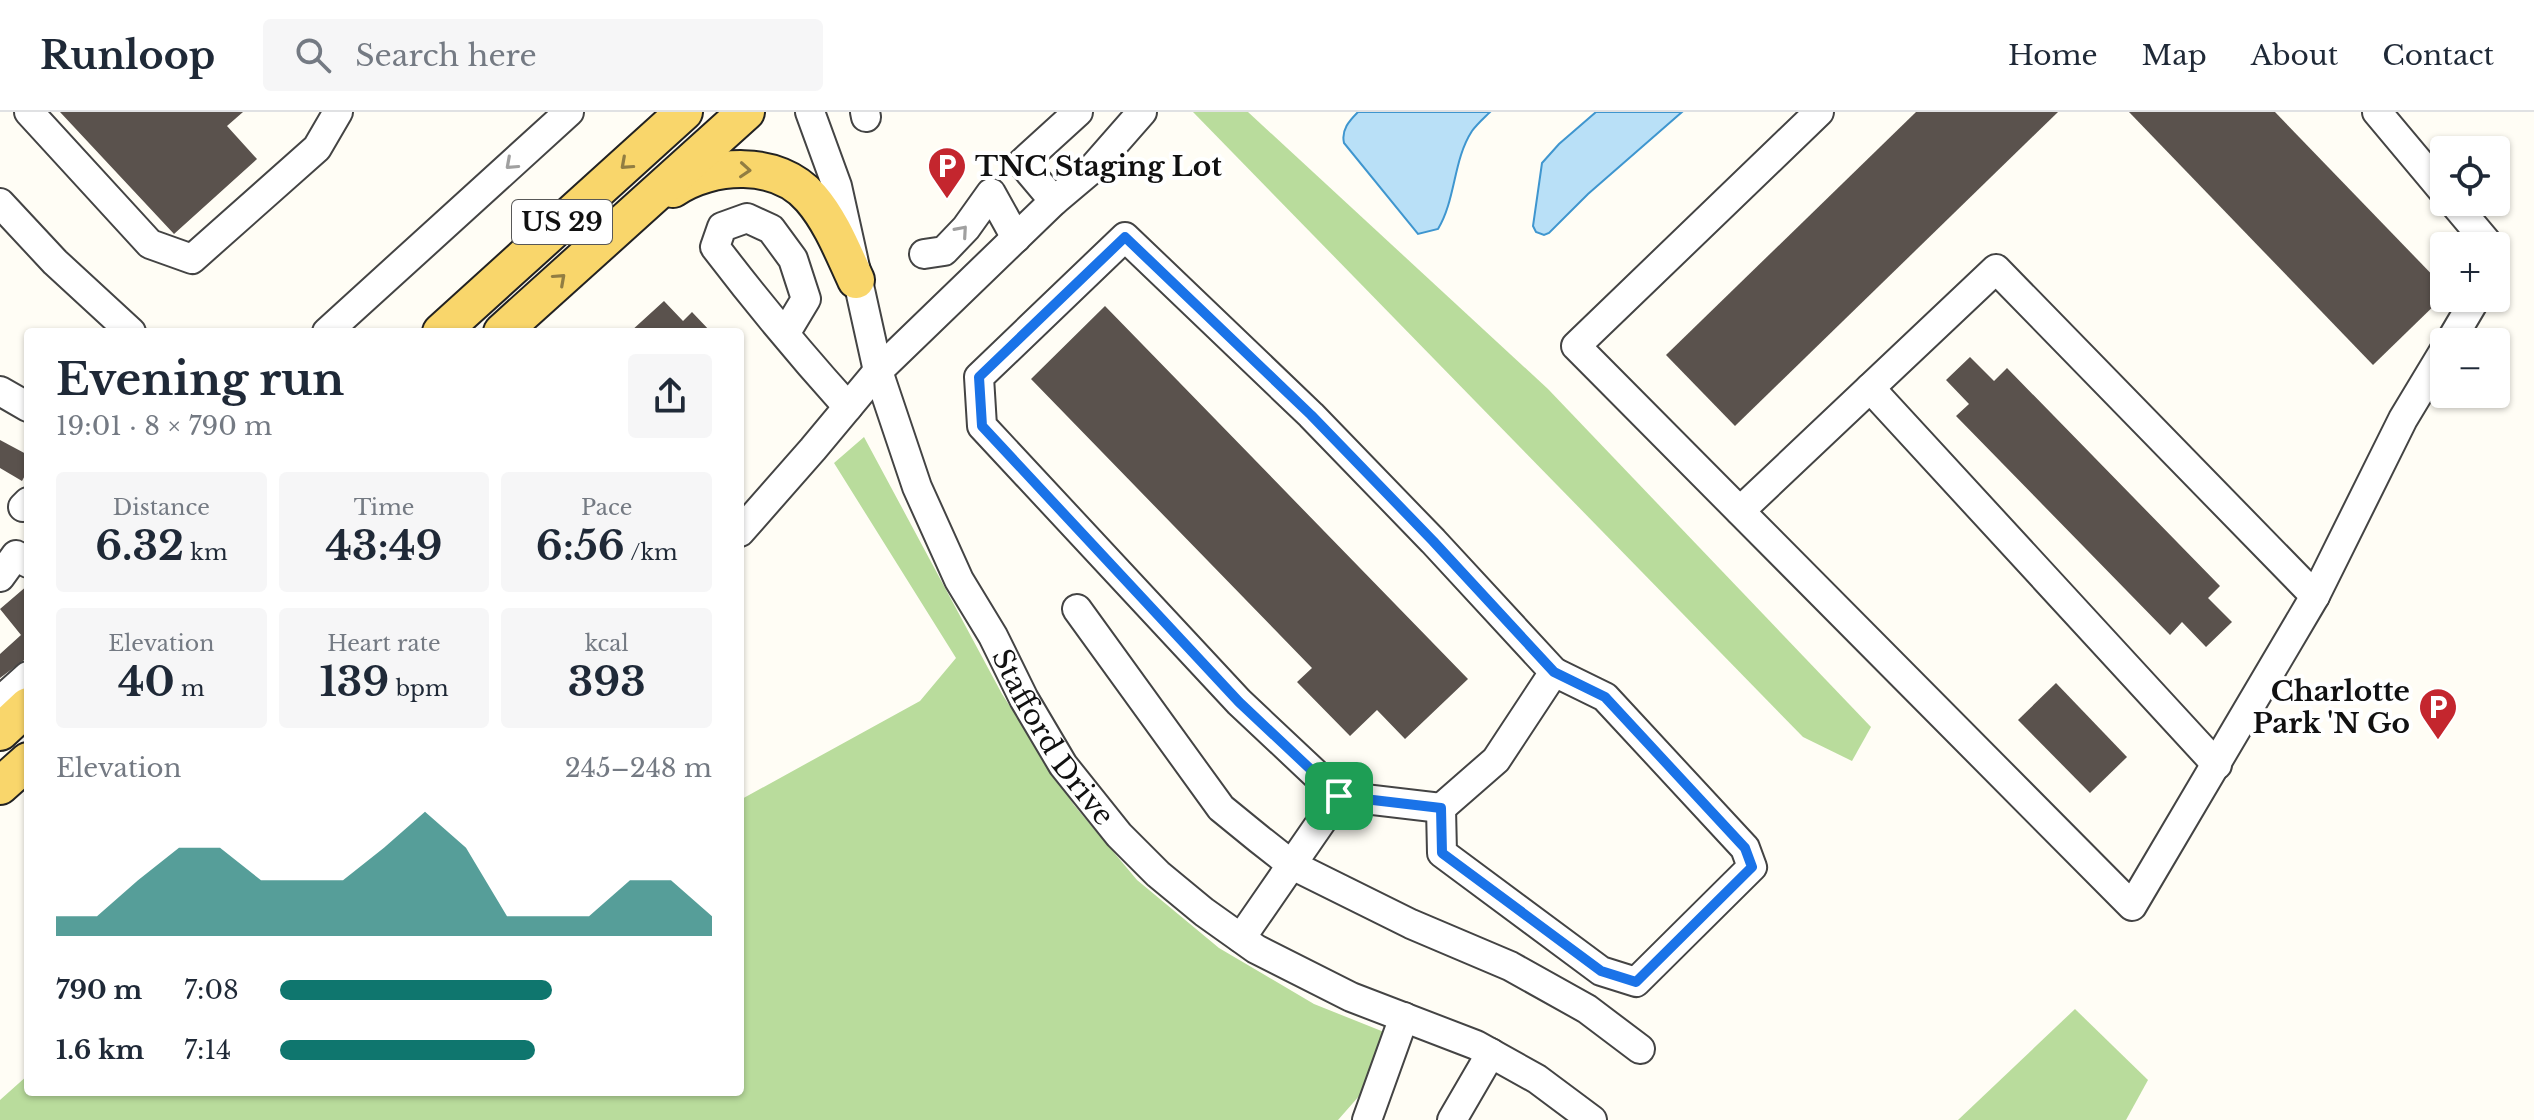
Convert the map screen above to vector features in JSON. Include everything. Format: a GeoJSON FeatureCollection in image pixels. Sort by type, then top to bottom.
{"type":"FeatureCollection","features":[{"type":"Feature","properties":{"kind":"main road","name":"US 29"},"geometry":{"type":"LineString","coordinates":[[445,328],[684,112]]}},
{"type":"Feature","properties":{"kind":"main road","name":"US 29"},"geometry":{"type":"LineString","coordinates":[[506,328],[746,112]]}},
{"type":"Feature","properties":{"kind":"main road"},"geometry":{"type":"LineString","coordinates":[[625,221],[681,184],[709,172],[734,168],[767,172],[789,181],[810,197],[829,224],[856,280]]}},
{"type":"Feature","properties":{"kind":"main road"},"geometry":{"type":"LineString","coordinates":[[0,786],[24,765]]}},
{"type":"Feature","properties":{"kind":"street"},"geometry":{"type":"LineString","coordinates":[[29,112],[150,244],[192,259],[317,148],[338,112]]}},
{"type":"Feature","properties":{"kind":"street"},"geometry":{"type":"LineString","coordinates":[[331,328],[569,112]]}},
{"type":"Feature","properties":{"kind":"street","name":"Stafford Drive"},"geometry":{"type":"LineString","coordinates":[[810,112],[837,186],[878,371],[917,487],[953,567],[1051,746],[1119,835],[1158,874],[1204,912],[1297,972],[1491,1053],[1537,1079],[1592,1120]]}},
{"type":"Feature","properties":{"kind":"street"},"geometry":{"type":"LineString","coordinates":[[1054,201],[1022,163],[1078,112]]}},
{"type":"Feature","properties":{"kind":"street"},"geometry":{"type":"LineString","coordinates":[[744,527],[878,371],[1054,201],[1092,169],[1142,112]]}},
{"type":"Feature","properties":{"kind":"street"},"geometry":{"type":"LineString","coordinates":[[1819,112],[1576,346],[2132,906],[2315,596],[2403,419],[2430,374]]}},
{"type":"Feature","properties":{"kind":"street"},"geometry":{"type":"LineString","coordinates":[[2377,112],[2430,175]]}},
{"type":"Feature","properties":{"kind":"street"},"geometry":{"type":"LineString","coordinates":[[924,254],[944,251],[966,228],[991,193],[1016,238]]}},
{"type":"Feature","properties":{"kind":"street"},"geometry":{"type":"LineString","coordinates":[[0,203],[55,262],[127,328]]}},
{"type":"Feature","properties":{"kind":"street"},"geometry":{"type":"LineString","coordinates":[[2465,216],[2478,232]]}},
{"type":"Feature","properties":{"kind":"street"},"geometry":{"type":"LineString","coordinates":[[1441,808],[1442,853],[1601,971],[1636,982],[1752,867],[1745,848],[1605,697],[1554,672],[1311,415],[1125,237],[979,377],[982,426],[1239,702],[1339,796],[1441,808],[1496,760],[1554,672]]}},
{"type":"Feature","properties":{"kind":"street"},"geometry":{"type":"LineString","coordinates":[[1740,511],[1996,269],[2315,596]]}},
{"type":"Feature","properties":{"kind":"street"},"geometry":{"type":"LineString","coordinates":[[785,334],[848,407]]}},
{"type":"Feature","properties":{"kind":"street"},"geometry":{"type":"LineString","coordinates":[[1870,388],[2217,765]]}},
{"type":"Feature","properties":{"kind":"street"},"geometry":{"type":"LineString","coordinates":[[0,391],[24,405]]}},
{"type":"Feature","properties":{"kind":"street"},"geometry":{"type":"LineString","coordinates":[[0,577],[16,555],[24,560]]}},
{"type":"Feature","properties":{"kind":"street"},"geometry":{"type":"LineString","coordinates":[[1077,609],[1221,808],[1292,865],[1411,924],[1510,966],[1587,1009],[1640,1049]]}},
{"type":"Feature","properties":{"kind":"street"},"geometry":{"type":"LineString","coordinates":[[9,708],[24,683]]}},
{"type":"Feature","properties":{"kind":"street"},"geometry":{"type":"LineString","coordinates":[[1241,938],[1339,796]]}},
{"type":"Feature","properties":{"kind":"street"},"geometry":{"type":"LineString","coordinates":[[1367,1120],[1404,1017]]}},
{"type":"Feature","properties":{"kind":"street"},"geometry":{"type":"LineString","coordinates":[[1451,1120],[1491,1053]]}},
{"type":"Feature","properties":{"kind":"green space"},"geometry":{"type":"Polygon","coordinates":[[[1193,112],[1248,112],[1548,389],[1871,727],[1852,761],[1803,737],[1193,112]]]}},
{"type":"Feature","properties":{"kind":"green space"},"geometry":{"type":"Polygon","coordinates":[[[864,437],[1002,694],[1074,805],[1137,880],[1219,948],[1314,1004],[1384,1032],[1360,1095],[1338,1120],[0,1120],[0,1100],[24,1079],[24,1096],[744,1096],[744,798],[920,701],[956,658],[834,463],[864,437]]]}},
{"type":"Feature","properties":{"kind":"green space"},"geometry":{"type":"Polygon","coordinates":[[[2075,1009],[2148,1080],[2126,1120],[1958,1120],[2075,1009]]]}},
{"type":"Feature","properties":{"kind":"water"},"geometry":{"type":"Polygon","coordinates":[[[1358,112],[1490,112],[1474,128],[1466,142],[1438,229],[1418,234],[1344,143],[1345,130],[1358,112]]]}},
{"type":"Feature","properties":{"kind":"water"},"geometry":{"type":"Polygon","coordinates":[[[1596,112],[1682,112],[1588,194],[1549,233],[1536,232],[1533,226],[1542,163],[1596,112]]]}},
{"type":"Feature","properties":{"kind":"building"},"geometry":{"type":"Polygon","coordinates":[[[60,112],[243,112],[227,126],[257,159],[174,234],[60,112]]]}},
{"type":"Feature","properties":{"kind":"building"},"geometry":{"type":"Polygon","coordinates":[[[1916,112],[2058,112],[1735,426],[1666,355],[1916,112]]]}},
{"type":"Feature","properties":{"kind":"building"},"geometry":{"type":"Polygon","coordinates":[[[2129,112],[2275,112],[2430,273],[2430,310],[2373,365],[2129,112]]]}},
{"type":"Feature","properties":{"kind":"building"},"geometry":{"type":"Polygon","coordinates":[[[664,301],[683,321],[692,312],[707,328],[634,328],[664,301]]]}},
{"type":"Feature","properties":{"kind":"building"},"geometry":{"type":"Polygon","coordinates":[[[1105,306],[1468,679],[1405,739],[1377,710],[1350,736],[1297,682],[1312,668],[1031,379],[1105,306]]]}},
{"type":"Feature","properties":{"kind":"building"},"geometry":{"type":"Polygon","coordinates":[[[1970,357],[1994,381],[2007,368],[2220,586],[2208,598],[2232,622],[2206,647],[2182,622],[2170,635],[1956,416],[1969,404],[1946,380],[1970,357]]]}},
{"type":"Feature","properties":{"kind":"building"},"geometry":{"type":"Polygon","coordinates":[[[0,440],[24,453],[22,481],[0,468],[0,440]]]}},
{"type":"Feature","properties":{"kind":"building"},"geometry":{"type":"Polygon","coordinates":[[[24,588],[24,660],[0,678],[0,654],[21,635],[0,609],[24,588]]]}},
{"type":"Feature","properties":{"kind":"building"},"geometry":{"type":"Polygon","coordinates":[[[2056,683],[2127,757],[2090,793],[2018,720],[2056,683]]]}},
{"type":"Feature","properties":{"kind":"place","name":"TNC Staging Lot"},"geometry":{"type":"Point","coordinates":[947,200]}},
{"type":"Feature","properties":{"kind":"place","name":"Charlotte Park 'N Go"},"geometry":{"type":"Point","coordinates":[2438,741]}},
{"type":"Feature","properties":{"kind":"route"},"geometry":{"type":"LineString","coordinates":[[1125,237],[1311,415],[1554,672],[1605,697],[1745,848],[1752,867],[1636,982],[1601,971],[1442,853],[1441,808],[1339,796],[1239,702],[982,426],[979,377],[1125,237]]}}]}
